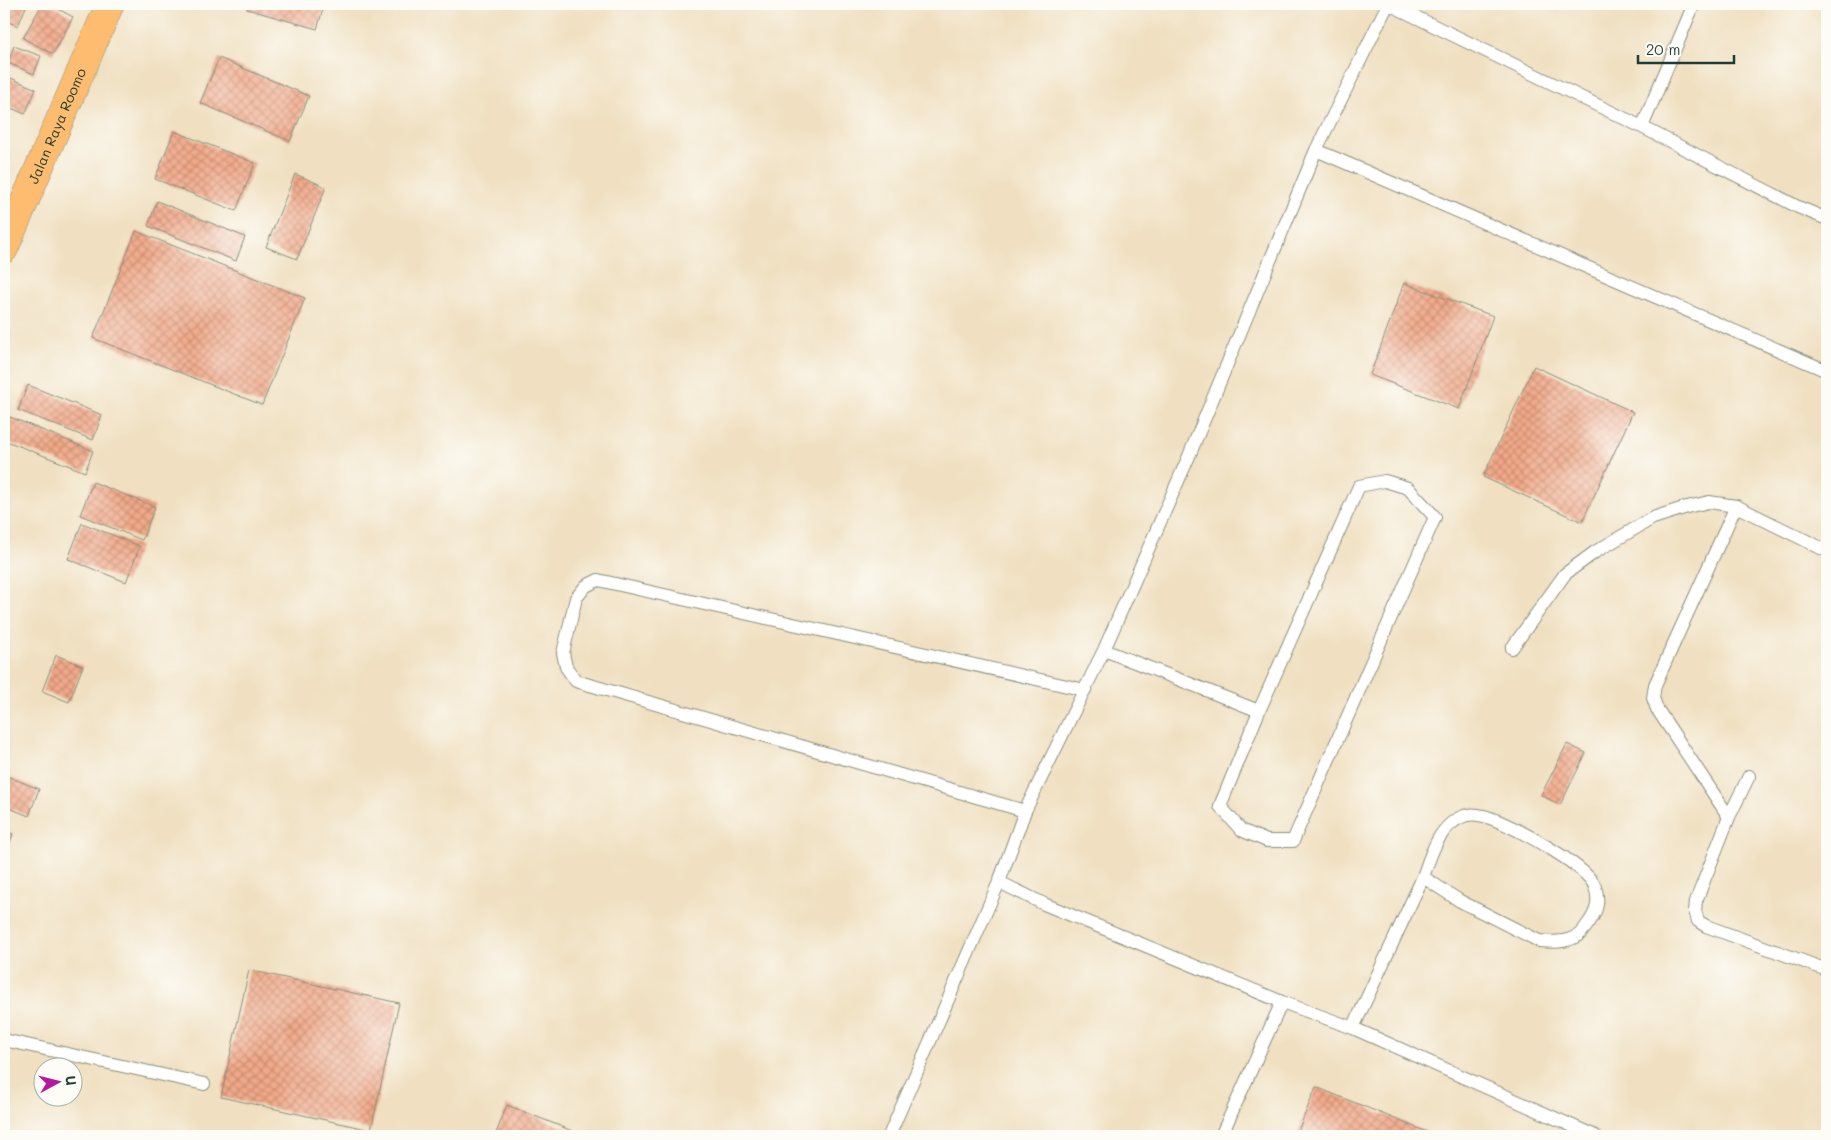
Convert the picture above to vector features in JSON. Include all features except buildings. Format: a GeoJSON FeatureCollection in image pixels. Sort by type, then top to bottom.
{"type":"FeatureCollection","features":[{"type":"Feature","properties":{"kind":"highway","name":"Jalan Raya Roomo"},"geometry":{"type":"LineString","coordinates":[[4,249],[110,4]]}},
{"type":"Feature","properties":{"kind":"lane"},"geometry":{"type":"LineString","coordinates":[[889,1136],[999,882],[1026,811],[1104,650],[1188,456],[1316,150],[1388,4],[1642,127],[1827,220]]}},
{"type":"Feature","properties":{"kind":"lane"},"geometry":{"type":"LineString","coordinates":[[1642,127],[1694,4]]}},
{"type":"Feature","properties":{"kind":"lane"},"geometry":{"type":"LineString","coordinates":[[1316,150],[1827,372]]}},
{"type":"Feature","properties":{"kind":"lane"},"geometry":{"type":"LineString","coordinates":[[1386,481],[1408,488],[1435,517],[1293,841],[1267,841],[1241,830],[1220,806],[1260,711],[1359,486],[1386,481]]}},
{"type":"Feature","properties":{"kind":"lane"},"geometry":{"type":"LineString","coordinates":[[1512,648],[1565,574],[1594,552],[1653,518],[1709,502],[1736,506],[1827,551]]}},
{"type":"Feature","properties":{"kind":"lane"},"geometry":{"type":"LineString","coordinates":[[1729,817],[1657,710],[1653,698],[1655,685],[1736,506]]}},
{"type":"Feature","properties":{"kind":"lane"},"geometry":{"type":"LineString","coordinates":[[1026,811],[576,681],[566,668],[563,653],[576,598],[586,586],[598,580],[1084,690]]}},
{"type":"Feature","properties":{"kind":"lane"},"geometry":{"type":"LineString","coordinates":[[1104,650],[1260,711]]}},
{"type":"Feature","properties":{"kind":"lane"},"geometry":{"type":"LineString","coordinates":[[1750,776],[1729,817],[1696,901],[1695,911],[1698,920],[1706,926],[1827,970]]}},
{"type":"Feature","properties":{"kind":"lane"},"geometry":{"type":"LineString","coordinates":[[1353,1028],[1424,877],[1431,854],[1444,830],[1466,815],[1476,815],[1497,821],[1558,854],[1583,870],[1595,885],[1598,900],[1595,916],[1578,936],[1554,942],[1540,941],[1460,901],[1424,877]]}},
{"type":"Feature","properties":{"kind":"lane"},"geometry":{"type":"LineString","coordinates":[[999,882],[1044,904],[1282,1002],[1353,1028],[1596,1136]]}},
{"type":"Feature","properties":{"kind":"lane"},"geometry":{"type":"LineString","coordinates":[[1221,1136],[1282,1002]]}},
{"type":"Feature","properties":{"kind":"lane"},"geometry":{"type":"LineString","coordinates":[[4,1040],[204,1084]]}}]}
